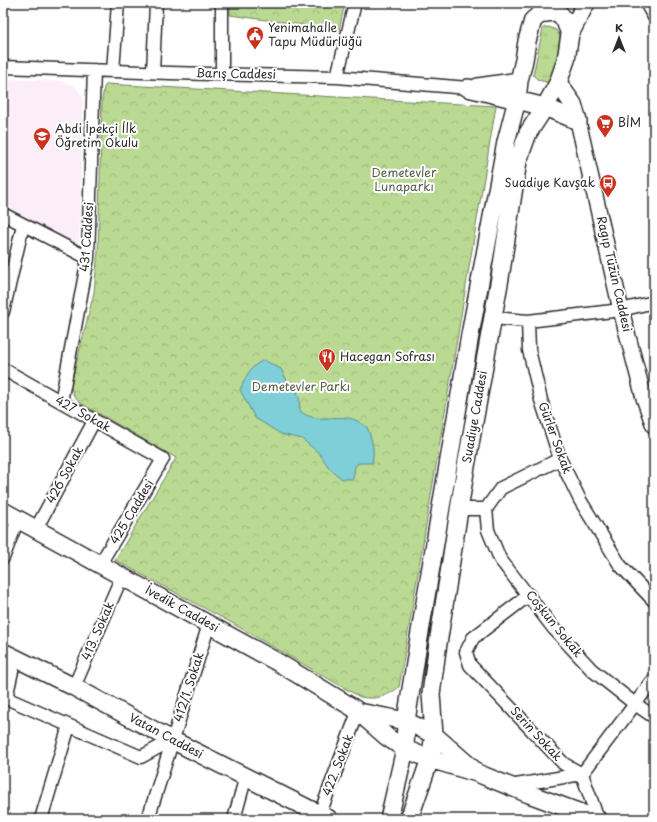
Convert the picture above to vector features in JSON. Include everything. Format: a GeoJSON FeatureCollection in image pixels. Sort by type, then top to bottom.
{"type":"FeatureCollection","features":[{"type":"Feature","properties":{"kind":"main road","name":"Suadiye Caddesi"},"geometry":{"type":"LineString","coordinates":[[406,721],[470,335],[506,142],[517,100],[526,41],[533,20],[535,3]]}},
{"type":"Feature","properties":{"kind":"main road"},"geometry":{"type":"LineString","coordinates":[[533,20],[538,16],[573,3]]}},
{"type":"Feature","properties":{"kind":"main road"},"geometry":{"type":"LineString","coordinates":[[570,34],[586,3]]}},
{"type":"Feature","properties":{"kind":"main road"},"geometry":{"type":"LineString","coordinates":[[557,10],[565,21],[570,34]]}},
{"type":"Feature","properties":{"kind":"main road","name":"Suadiye Caddesi"},"geometry":{"type":"LineString","coordinates":[[434,735],[431,694],[459,509],[493,318],[518,161],[528,132],[545,107],[558,83],[566,60],[570,34]]}},
{"type":"Feature","properties":{"kind":"main road","name":"Barış Caddesi"},"geometry":{"type":"LineString","coordinates":[[468,88],[519,81]]}},
{"type":"Feature","properties":{"kind":"main road","name":"Ragıp Tüzün Caddesi"},"geometry":{"type":"LineString","coordinates":[[558,83],[573,104],[578,121]]}},
{"type":"Feature","properties":{"kind":"main road","name":"Barış Caddesi"},"geometry":{"type":"LineString","coordinates":[[468,88],[517,100]]}},
{"type":"Feature","properties":{"kind":"main road"},"geometry":{"type":"LineString","coordinates":[[517,100],[545,107],[578,121]]}},
{"type":"Feature","properties":{"kind":"main road","name":"İvedik Caddesi"},"geometry":{"type":"LineString","coordinates":[[3,511],[279,662],[358,712],[387,737],[405,749],[430,759],[477,773],[598,819]]}},
{"type":"Feature","properties":{"kind":"main road","name":"Vatan Caddesi"},"geometry":{"type":"LineString","coordinates":[[9,655],[74,687],[172,740],[246,776],[322,817]]}},
{"type":"Feature","properties":{"kind":"main road","name":"İvedik Caddesi"},"geometry":{"type":"LineString","coordinates":[[358,712],[406,721],[434,735],[477,773]]}},
{"type":"Feature","properties":{"kind":"main road"},"geometry":{"type":"LineString","coordinates":[[389,819],[405,749],[406,721]]}},
{"type":"Feature","properties":{"kind":"main road"},"geometry":{"type":"LineString","coordinates":[[409,819],[430,759],[434,735]]}},
{"type":"Feature","properties":{"kind":"street"},"geometry":{"type":"LineString","coordinates":[[112,71],[118,3]]}},
{"type":"Feature","properties":{"kind":"street"},"geometry":{"type":"LineString","coordinates":[[153,72],[156,3]]}},
{"type":"Feature","properties":{"kind":"street"},"geometry":{"type":"LineString","coordinates":[[222,3],[222,74]]}},
{"type":"Feature","properties":{"kind":"street"},"geometry":{"type":"LineString","coordinates":[[337,77],[355,3]]}},
{"type":"Feature","properties":{"kind":"street"},"geometry":{"type":"LineString","coordinates":[[646,3],[654,17]]}},
{"type":"Feature","properties":{"kind":"street","name":"Barış Caddesi"},"geometry":{"type":"LineString","coordinates":[[3,67],[337,77],[468,88]]}},
{"type":"Feature","properties":{"kind":"street","name":"431 Caddesi"},"geometry":{"type":"LineString","coordinates":[[61,402],[88,258],[94,70]]}},
{"type":"Feature","properties":{"kind":"street","name":"Ragıp Tüzün Caddesi"},"geometry":{"type":"LineString","coordinates":[[578,121],[621,310],[644,398],[654,426]]}},
{"type":"Feature","properties":{"kind":"street"},"geometry":{"type":"LineString","coordinates":[[3,214],[88,258]]}},
{"type":"Feature","properties":{"kind":"street"},"geometry":{"type":"LineString","coordinates":[[3,312],[23,225]]}},
{"type":"Feature","properties":{"kind":"street"},"geometry":{"type":"LineString","coordinates":[[493,318],[528,321],[621,310],[654,302]]}},
{"type":"Feature","properties":{"kind":"street","name":"Gürler Sokak"},"geometry":{"type":"LineString","coordinates":[[528,321],[529,350],[541,400],[560,459],[580,500],[620,565],[654,601]]}},
{"type":"Feature","properties":{"kind":"street","name":"427 Sokak"},"geometry":{"type":"LineString","coordinates":[[3,369],[163,459]]}},
{"type":"Feature","properties":{"kind":"street","name":"426 Sokak"},"geometry":{"type":"LineString","coordinates":[[36,529],[94,421]]}},
{"type":"Feature","properties":{"kind":"street","name":"425 Caddesi"},"geometry":{"type":"LineString","coordinates":[[100,564],[163,459]]}},
{"type":"Feature","properties":{"kind":"street"},"geometry":{"type":"LineString","coordinates":[[459,509],[486,509],[502,488],[560,459]]}},
{"type":"Feature","properties":{"kind":"street","name":"Coşkun Sokak"},"geometry":{"type":"LineString","coordinates":[[486,509],[488,530],[500,559],[554,629],[592,670],[654,717]]}},
{"type":"Feature","properties":{"kind":"street"},"geometry":{"type":"LineString","coordinates":[[3,558],[18,519]]}},
{"type":"Feature","properties":{"kind":"street","name":"413. Sokak"},"geometry":{"type":"LineString","coordinates":[[74,687],[122,576]]}},
{"type":"Feature","properties":{"kind":"street","name":"Serin Sokak"},"geometry":{"type":"LineString","coordinates":[[529,595],[473,638],[466,652],[470,665],[564,764],[582,774]]}},
{"type":"Feature","properties":{"kind":"street","name":"412/1. Sokak"},"geometry":{"type":"LineString","coordinates":[[148,819],[209,624]]}},
{"type":"Feature","properties":{"kind":"street"},"geometry":{"type":"LineString","coordinates":[[9,655],[6,698],[141,756],[172,740]]}},
{"type":"Feature","properties":{"kind":"street"},"geometry":{"type":"LineString","coordinates":[[510,786],[582,774],[654,679]]}},
{"type":"Feature","properties":{"kind":"street","name":"422. Sokak"},"geometry":{"type":"LineString","coordinates":[[322,817],[358,712]]}},
{"type":"Feature","properties":{"kind":"street"},"geometry":{"type":"LineString","coordinates":[[42,819],[69,726]]}},
{"type":"Feature","properties":{"kind":"street"},"geometry":{"type":"LineString","coordinates":[[582,774],[598,819]]}},
{"type":"Feature","properties":{"kind":"street"},"geometry":{"type":"LineString","coordinates":[[234,819],[246,776]]}},
{"type":"Feature","properties":{"kind":"shaded area","name":"Abdi İpekçi İlk Öğretim Okulu"},"geometry":{"type":"Polygon","coordinates":[[[3,79],[61,81],[75,86],[83,97],[79,249],[3,204],[3,79]]]}},
{"type":"Feature","properties":{"kind":"green space"},"geometry":{"type":"Polygon","coordinates":[[[230,3],[345,3],[339,30],[230,15],[230,3]]]}},
{"type":"Feature","properties":{"kind":"green space"},"geometry":{"type":"Polygon","coordinates":[[[549,27],[556,30],[560,36],[555,77],[550,83],[538,80],[533,75],[543,28],[549,27]]]}},
{"type":"Feature","properties":{"kind":"green space","name":"Demetevler Parkı"},"geometry":{"type":"Polygon","coordinates":[[[107,84],[496,106],[399,687],[390,693],[376,698],[360,697],[230,622],[115,560],[176,458],[82,404],[75,398],[71,388],[94,292],[98,251],[102,100],[104,87],[107,84]]]}},
{"type":"Feature","properties":{"kind":"water"},"geometry":{"type":"Polygon","coordinates":[[[264,360],[281,369],[287,381],[295,388],[299,397],[300,411],[306,415],[317,418],[350,418],[367,427],[372,445],[372,463],[359,463],[355,466],[353,479],[342,479],[330,469],[319,453],[302,439],[281,434],[255,418],[240,390],[252,369],[264,360]]]}},
{"type":"Feature","properties":{"kind":"place","name":"Yenimahalle Tapu Müdürlüğü"},"geometry":{"type":"Point","coordinates":[255,50]}},
{"type":"Feature","properties":{"kind":"place","name":"BİM"},"geometry":{"type":"Point","coordinates":[605,138]}},
{"type":"Feature","properties":{"kind":"place","name":"Abdi İpekçi İlk Öğretim Okulu"},"geometry":{"type":"Point","coordinates":[42,151]}},
{"type":"Feature","properties":{"kind":"place","name":"Suadiye Kavşak"},"geometry":{"type":"Point","coordinates":[608,198]}},
{"type":"Feature","properties":{"kind":"place","name":"Hacegan Sofrası"},"geometry":{"type":"Point","coordinates":[327,372]}},
{"type":"Feature","properties":{"kind":"park label","name":"Demetevler Lunaparkı"},"geometry":{"type":"Point","coordinates":[404,180]}}]}
